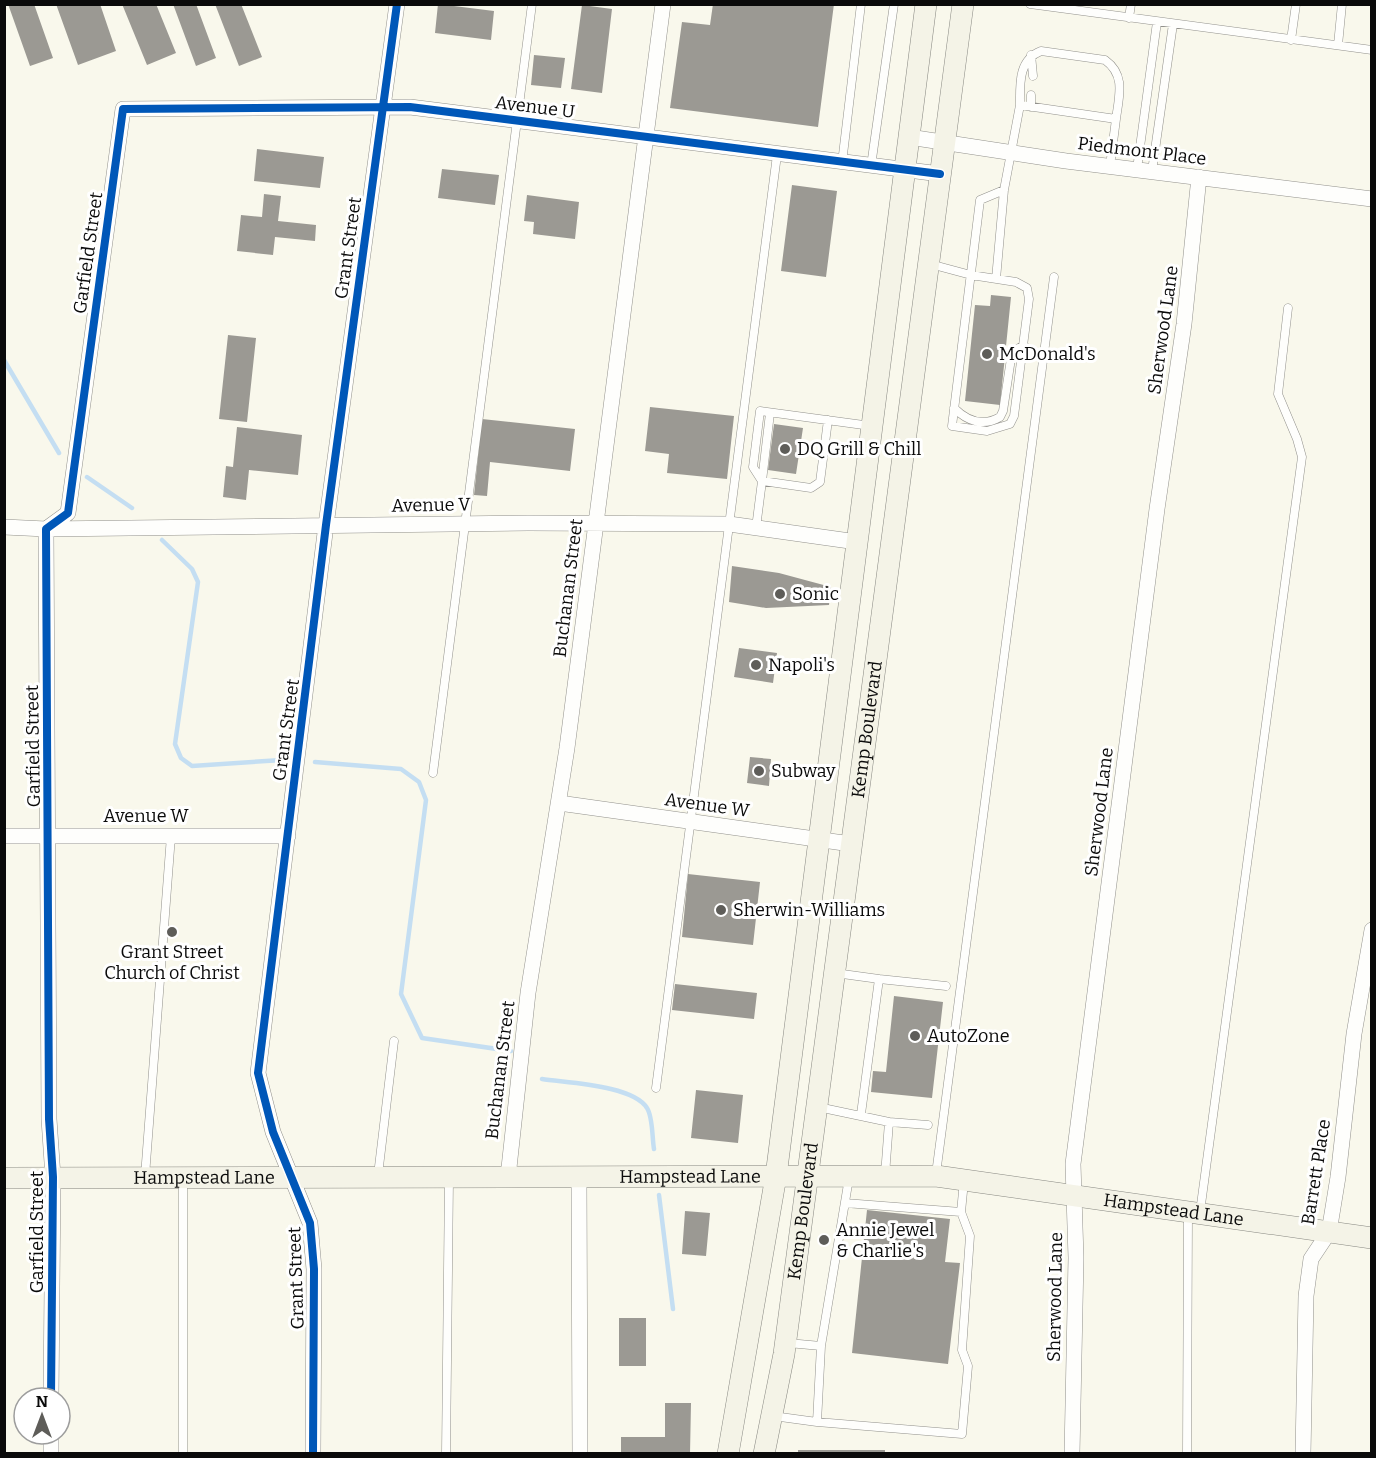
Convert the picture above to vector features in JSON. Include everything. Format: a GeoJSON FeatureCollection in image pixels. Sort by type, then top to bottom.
{"type":"FeatureCollection","features":[{"type":"Feature","properties":{"kind":"main road","name":"Kemp Boulevard"},"geometry":{"type":"LineString","coordinates":[[728,1454],[776,1176],[926,4]]}},
{"type":"Feature","properties":{"kind":"main road","name":"Kemp Boulevard"},"geometry":{"type":"LineString","coordinates":[[764,1454],[785,1342],[963,4]]}},
{"type":"Feature","properties":{"kind":"main road"},"geometry":{"type":"LineString","coordinates":[[857,542],[890,548]]}},
{"type":"Feature","properties":{"kind":"main road","name":"Hampstead Lane"},"geometry":{"type":"LineString","coordinates":[[4,1178],[936,1176],[1371,1238]]}},
{"type":"Feature","properties":{"kind":"street","name":"Grant Street"},"geometry":{"type":"LineString","coordinates":[[313,1454],[313,1245],[310,1223],[273,1132],[258,1073],[326,525],[397,4]]}},
{"type":"Feature","properties":{"kind":"street","name":"Buchanan Street"},"geometry":{"type":"LineString","coordinates":[[508,1177],[528,993],[559,803],[663,4]]}},
{"type":"Feature","properties":{"kind":"street","name":"Avenue U"},"geometry":{"type":"LineString","coordinates":[[123,109],[383,106],[517,120],[940,174]]}},
{"type":"Feature","properties":{"kind":"street","name":"Garfield Street"},"geometry":{"type":"LineString","coordinates":[[51,1386],[53,1177],[49,1119],[46,529],[68,513],[123,109]]}},
{"type":"Feature","properties":{"kind":"street","name":"Piedmont Place"},"geometry":{"type":"LineString","coordinates":[[909,136],[1110,166],[1371,199]]}},
{"type":"Feature","properties":{"kind":"street","name":"Sherwood Lane"},"geometry":{"type":"LineString","coordinates":[[1072,1454],[1075,1195],[1073,1164],[1157,508],[1184,324],[1199,177]]}},
{"type":"Feature","properties":{"kind":"street","name":"Avenue V"},"geometry":{"type":"LineString","coordinates":[[4,527],[46,529],[326,525],[729,524],[857,542]]}},
{"type":"Feature","properties":{"kind":"street","name":"Avenue W"},"geometry":{"type":"LineString","coordinates":[[559,803],[850,844]]}},
{"type":"Feature","properties":{"kind":"street","name":"Avenue W"},"geometry":{"type":"LineString","coordinates":[[4,836],[288,836]]}},
{"type":"Feature","properties":{"kind":"street","name":"Barrett Place"},"geometry":{"type":"LineString","coordinates":[[1303,1454],[1306,1296],[1311,1259],[1329,1232],[1338,1178],[1354,1034],[1371,930]]}},
{"type":"Feature","properties":{"kind":"street"},"geometry":{"type":"LineString","coordinates":[[579,1177],[580,1454]]}},
{"type":"Feature","properties":{"kind":"lane"},"geometry":{"type":"LineString","coordinates":[[433,773],[532,4]]}},
{"type":"Feature","properties":{"kind":"lane"},"geometry":{"type":"LineString","coordinates":[[842,163],[861,4]]}},
{"type":"Feature","properties":{"kind":"lane"},"geometry":{"type":"LineString","coordinates":[[871,166],[894,4]]}},
{"type":"Feature","properties":{"kind":"lane"},"geometry":{"type":"LineString","coordinates":[[1030,4],[1371,50]]}},
{"type":"Feature","properties":{"kind":"lane"},"geometry":{"type":"LineString","coordinates":[[1128,18],[1131,4]]}},
{"type":"Feature","properties":{"kind":"lane"},"geometry":{"type":"LineString","coordinates":[[1291,39],[1296,4]]}},
{"type":"Feature","properties":{"kind":"lane"},"geometry":{"type":"LineString","coordinates":[[1338,45],[1342,4]]}},
{"type":"Feature","properties":{"kind":"lane"},"geometry":{"type":"LineString","coordinates":[[1145,170],[1157,22]]}},
{"type":"Feature","properties":{"kind":"lane"},"geometry":{"type":"LineString","coordinates":[[1145,170],[1173,24]]}},
{"type":"Feature","properties":{"kind":"lane"},"geometry":{"type":"LineString","coordinates":[[996,279],[1004,190],[1020,105],[1024,65],[1031,55],[1041,51],[1105,60],[1112,65],[1120,79],[1120,86],[1110,166]]}},
{"type":"Feature","properties":{"kind":"lane"},"geometry":{"type":"LineString","coordinates":[[1031,55],[1033,76]]}},
{"type":"Feature","properties":{"kind":"lane"},"geometry":{"type":"LineString","coordinates":[[1030,107],[1031,95]]}},
{"type":"Feature","properties":{"kind":"lane"},"geometry":{"type":"LineString","coordinates":[[1020,105],[1116,119]]}},
{"type":"Feature","properties":{"kind":"lane"},"geometry":{"type":"LineString","coordinates":[[656,1088],[777,155]]}},
{"type":"Feature","properties":{"kind":"lane"},"geometry":{"type":"LineString","coordinates":[[928,263],[971,275],[1016,282],[1026,288],[1029,298],[1024,345],[1014,416],[1010,424],[987,431],[952,426],[971,275],[980,200],[1004,190]]}},
{"type":"Feature","properties":{"kind":"lane"},"geometry":{"type":"LineString","coordinates":[[936,1176],[1054,277]]}},
{"type":"Feature","properties":{"kind":"lane"},"geometry":{"type":"LineString","coordinates":[[1187,1454],[1194,1212],[1302,458],[1297,439],[1278,394],[1288,308]]}},
{"type":"Feature","properties":{"kind":"lane"},"geometry":{"type":"LineString","coordinates":[[954,408],[971,420],[984,423],[1000,417],[1003,411],[1012,352],[1024,345]]}},
{"type":"Feature","properties":{"kind":"lane"},"geometry":{"type":"LineString","coordinates":[[756,528],[762,481],[753,467],[760,411],[872,427]]}},
{"type":"Feature","properties":{"kind":"lane"},"geometry":{"type":"LineString","coordinates":[[762,481],[811,488],[820,482],[828,420]]}},
{"type":"Feature","properties":{"kind":"lane"},"geometry":{"type":"LineString","coordinates":[[144,1177],[171,836]]}},
{"type":"Feature","properties":{"kind":"lane"},"geometry":{"type":"LineString","coordinates":[[833,973],[946,986]]}},
{"type":"Feature","properties":{"kind":"lane"},"geometry":{"type":"LineString","coordinates":[[861,1114],[879,979]]}},
{"type":"Feature","properties":{"kind":"lane"},"geometry":{"type":"LineString","coordinates":[[378,1177],[394,1041]]}},
{"type":"Feature","properties":{"kind":"lane"},"geometry":{"type":"LineString","coordinates":[[816,1107],[861,1114],[889,1122],[928,1125]]}},
{"type":"Feature","properties":{"kind":"lane"},"geometry":{"type":"LineString","coordinates":[[885,1176],[889,1122]]}},
{"type":"Feature","properties":{"kind":"lane"},"geometry":{"type":"LineString","coordinates":[[817,1422],[821,1346],[849,1176]]}},
{"type":"Feature","properties":{"kind":"lane"},"geometry":{"type":"LineString","coordinates":[[446,1454],[449,1177]]}},
{"type":"Feature","properties":{"kind":"lane"},"geometry":{"type":"LineString","coordinates":[[183,1178],[183,1454]]}},
{"type":"Feature","properties":{"kind":"lane"},"geometry":{"type":"LineString","coordinates":[[772,1416],[962,1434],[968,1366],[962,1350],[970,1236],[961,1212],[964,1180]]}},
{"type":"Feature","properties":{"kind":"lane"},"geometry":{"type":"LineString","coordinates":[[845,1203],[961,1212]]}},
{"type":"Feature","properties":{"kind":"lane"},"geometry":{"type":"LineString","coordinates":[[785,1342],[821,1346]]}},
{"type":"Feature","properties":{"kind":"building"},"geometry":{"type":"Polygon","coordinates":[[[8,4],[34,4],[53,58],[30,66],[8,4]]]}},
{"type":"Feature","properties":{"kind":"building"},"geometry":{"type":"Polygon","coordinates":[[[56,4],[100,4],[116,51],[78,65],[56,4]]]}},
{"type":"Feature","properties":{"kind":"building"},"geometry":{"type":"Polygon","coordinates":[[[122,4],[156,4],[176,53],[147,65],[122,4]]]}},
{"type":"Feature","properties":{"kind":"building"},"geometry":{"type":"Polygon","coordinates":[[[173,4],[196,4],[216,58],[196,66],[173,4]]]}},
{"type":"Feature","properties":{"kind":"building"},"geometry":{"type":"Polygon","coordinates":[[[215,4],[241,4],[262,57],[239,66],[215,4]]]}},
{"type":"Feature","properties":{"kind":"building"},"geometry":{"type":"Polygon","coordinates":[[[438,4],[494,11],[491,40],[435,33],[438,4]]]}},
{"type":"Feature","properties":{"kind":"building"},"geometry":{"type":"Polygon","coordinates":[[[713,4],[834,4],[818,127],[670,108],[682,22],[710,25],[713,4]]]}},
{"type":"Feature","properties":{"kind":"building"},"geometry":{"type":"Polygon","coordinates":[[[582,5],[612,9],[602,93],[571,89],[582,5]]]}},
{"type":"Feature","properties":{"kind":"building"},"geometry":{"type":"Polygon","coordinates":[[[534,55],[565,58],[561,88],[531,85],[534,55]]]}},
{"type":"Feature","properties":{"kind":"building"},"geometry":{"type":"Polygon","coordinates":[[[257,149],[324,157],[320,188],[254,181],[257,149]]]}},
{"type":"Feature","properties":{"kind":"building"},"geometry":{"type":"Polygon","coordinates":[[[442,169],[499,175],[495,205],[438,198],[442,169]]]}},
{"type":"Feature","properties":{"kind":"building"},"geometry":{"type":"Polygon","coordinates":[[[792,185],[837,191],[826,277],[781,271],[792,185]]]}},
{"type":"Feature","properties":{"kind":"building"},"geometry":{"type":"Polygon","coordinates":[[[264,194],[281,196],[278,221],[316,225],[315,241],[275,237],[273,255],[237,251],[241,215],[262,217],[264,194]]]}},
{"type":"Feature","properties":{"kind":"building"},"geometry":{"type":"Polygon","coordinates":[[[527,195],[579,202],[575,239],[533,234],[534,222],[524,221],[527,195]]]}},
{"type":"Feature","properties":{"kind":"building","name":"McDonald's"},"geometry":{"type":"Polygon","coordinates":[[[991,295],[1011,297],[1000,405],[965,401],[975,305],[990,306],[991,295]]]}},
{"type":"Feature","properties":{"kind":"building"},"geometry":{"type":"Polygon","coordinates":[[[228,335],[256,338],[247,422],[219,419],[228,335]]]}},
{"type":"Feature","properties":{"kind":"building"},"geometry":{"type":"Polygon","coordinates":[[[650,407],[734,416],[727,479],[667,473],[669,454],[645,451],[650,407]]]}},
{"type":"Feature","properties":{"kind":"building"},"geometry":{"type":"Polygon","coordinates":[[[482,419],[575,429],[570,471],[490,462],[487,496],[474,495],[482,419]]]}},
{"type":"Feature","properties":{"kind":"building","name":"DQ Grill & Chill"},"geometry":{"type":"Polygon","coordinates":[[[774,424],[803,428],[796,474],[768,470],[774,424]]]}},
{"type":"Feature","properties":{"kind":"building"},"geometry":{"type":"Polygon","coordinates":[[[237,427],[302,435],[298,475],[249,470],[246,500],[223,497],[226,466],[233,467],[237,427]]]}},
{"type":"Feature","properties":{"kind":"building","name":"Sonic"},"geometry":{"type":"Polygon","coordinates":[[[732,566],[779,573],[831,587],[829,605],[766,608],[729,602],[732,566]]]}},
{"type":"Feature","properties":{"kind":"building","name":"Napoli's"},"geometry":{"type":"Polygon","coordinates":[[[739,648],[777,653],[773,683],[734,677],[739,648]]]}},
{"type":"Feature","properties":{"kind":"building","name":"Subway"},"geometry":{"type":"Polygon","coordinates":[[[750,757],[771,759],[769,786],[747,783],[750,757]]]}},
{"type":"Feature","properties":{"kind":"building","name":"Sherwin-Williams"},"geometry":{"type":"Polygon","coordinates":[[[688,874],[760,882],[753,945],[682,937],[688,874]]]}},
{"type":"Feature","properties":{"kind":"building"},"geometry":{"type":"Polygon","coordinates":[[[675,984],[757,993],[754,1019],[672,1010],[675,984]]]}},
{"type":"Feature","properties":{"kind":"building","name":"AutoZone"},"geometry":{"type":"Polygon","coordinates":[[[894,996],[943,1002],[932,1098],[871,1092],[873,1071],[886,1072],[894,996]]]}},
{"type":"Feature","properties":{"kind":"building"},"geometry":{"type":"Polygon","coordinates":[[[696,1090],[743,1095],[738,1143],[691,1138],[696,1090]]]}},
{"type":"Feature","properties":{"kind":"building"},"geometry":{"type":"Polygon","coordinates":[[[867,1210],[950,1219],[945,1262],[960,1263],[948,1364],[852,1353],[867,1210]]]}},
{"type":"Feature","properties":{"kind":"building"},"geometry":{"type":"Polygon","coordinates":[[[685,1211],[710,1213],[706,1256],[682,1254],[685,1211]]]}},
{"type":"Feature","properties":{"kind":"building"},"geometry":{"type":"Polygon","coordinates":[[[619,1318],[646,1318],[646,1366],[619,1366],[619,1318]]]}},
{"type":"Feature","properties":{"kind":"building"},"geometry":{"type":"Polygon","coordinates":[[[665,1403],[691,1403],[690,1454],[621,1454],[621,1437],[665,1437],[665,1403]]]}},
{"type":"Feature","properties":{"kind":"building"},"geometry":{"type":"Polygon","coordinates":[[[798,1450],[885,1450],[885,1454],[798,1454],[798,1450]]]}},
{"type":"Feature","properties":{"kind":"waterway"},"geometry":{"type":"LineString","coordinates":[[4,360],[59,453]]}},
{"type":"Feature","properties":{"kind":"waterway"},"geometry":{"type":"LineString","coordinates":[[87,477],[132,508]]}},
{"type":"Feature","properties":{"kind":"waterway"},"geometry":{"type":"LineString","coordinates":[[162,540],[192,569],[198,582],[175,744],[181,758],[192,766],[282,760]]}},
{"type":"Feature","properties":{"kind":"waterway"},"geometry":{"type":"LineString","coordinates":[[315,762],[401,769],[419,782],[426,800],[401,994],[422,1038],[511,1051]]}},
{"type":"Feature","properties":{"kind":"waterway"},"geometry":{"type":"LineString","coordinates":[[542,1079],[599,1086],[628,1094],[639,1100],[649,1112],[654,1149]]}},
{"type":"Feature","properties":{"kind":"waterway"},"geometry":{"type":"LineString","coordinates":[[659,1195],[673,1309]]}},
{"type":"Feature","properties":{"kind":"cycle path"},"geometry":{"type":"LineString","coordinates":[[313,1454],[314,1269],[310,1223],[273,1132],[258,1073],[326,525],[397,4]]}},
{"type":"Feature","properties":{"kind":"cycle path"},"geometry":{"type":"LineString","coordinates":[[51,1386],[53,1177],[49,1119],[46,529],[68,513],[123,109],[410,107],[940,174]]}},
{"type":"Feature","properties":{"kind":"place","name":"McDonald's"},"geometry":{"type":"Point","coordinates":[987,354]}},
{"type":"Feature","properties":{"kind":"place","name":"DQ Grill & Chill"},"geometry":{"type":"Point","coordinates":[785,449]}},
{"type":"Feature","properties":{"kind":"place","name":"Sonic"},"geometry":{"type":"Point","coordinates":[780,594]}},
{"type":"Feature","properties":{"kind":"place","name":"Napoli's"},"geometry":{"type":"Point","coordinates":[756,665]}},
{"type":"Feature","properties":{"kind":"place","name":"Subway"},"geometry":{"type":"Point","coordinates":[759,771]}},
{"type":"Feature","properties":{"kind":"place","name":"Sherwin-Williams"},"geometry":{"type":"Point","coordinates":[721,910]}},
{"type":"Feature","properties":{"kind":"place","name":"Grant Street Church of Christ"},"geometry":{"type":"Point","coordinates":[172,932]}},
{"type":"Feature","properties":{"kind":"place","name":"AutoZone"},"geometry":{"type":"Point","coordinates":[915,1036]}},
{"type":"Feature","properties":{"kind":"place","name":"Annie Jewel & Charlie's"},"geometry":{"type":"Point","coordinates":[824,1240]}}]}
